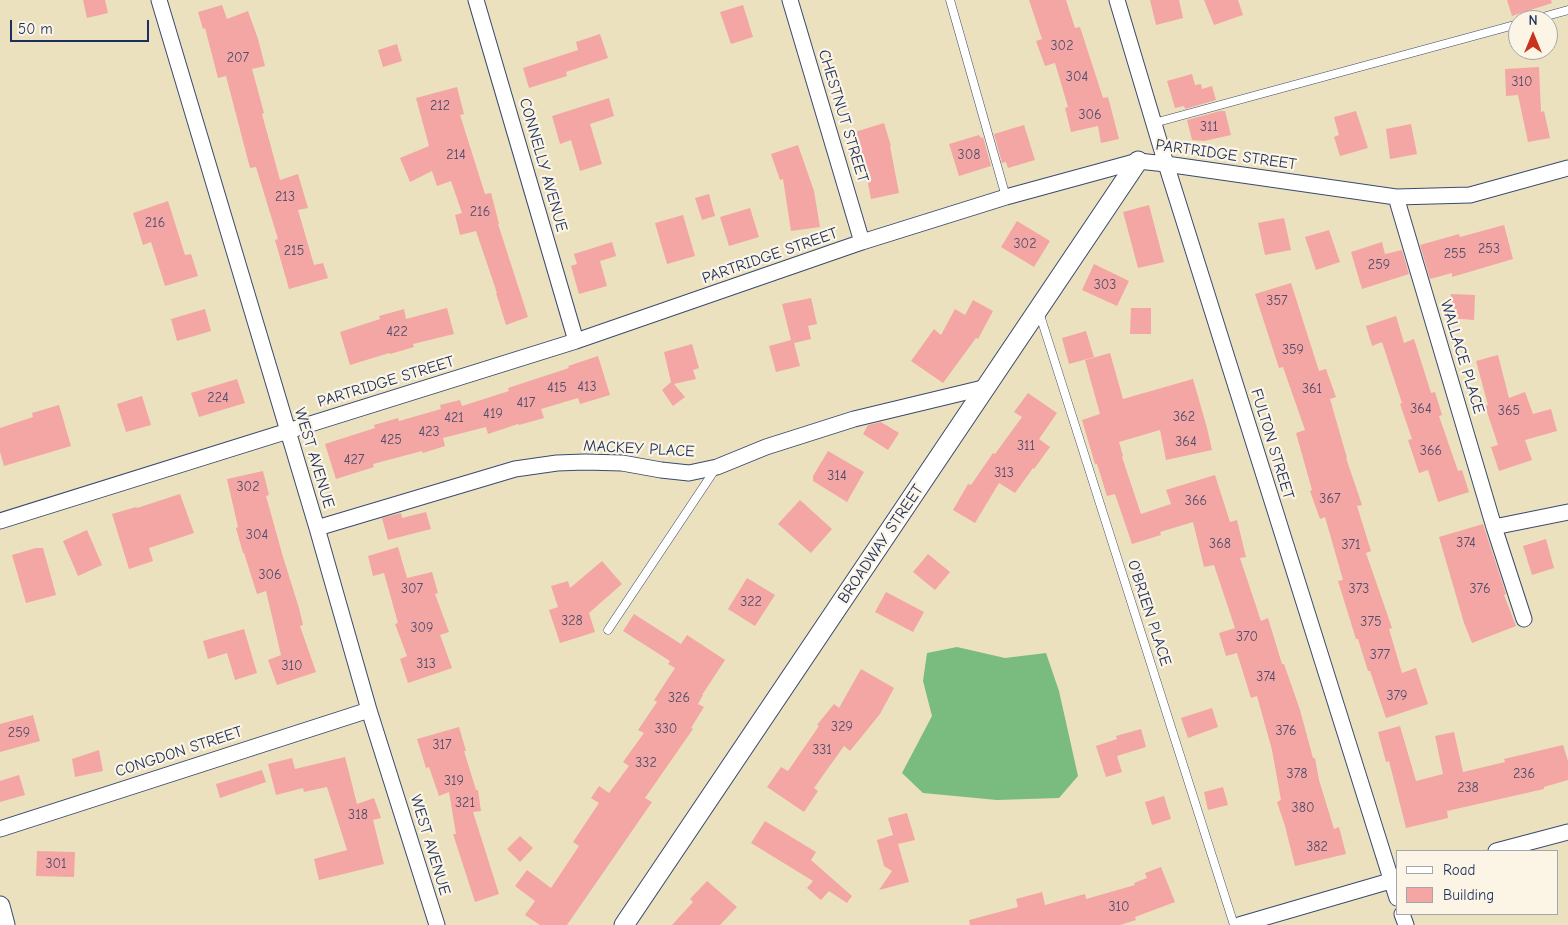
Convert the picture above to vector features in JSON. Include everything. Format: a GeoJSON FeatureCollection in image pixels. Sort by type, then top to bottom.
{"type":"FeatureCollection","features":[{"type":"Feature","properties":{"kind":"street","name":"WEST AVENUE"},"geometry":{"type":"LineString","coordinates":[[158,0],[370,710],[437,925]]}},
{"type":"Feature","properties":{"kind":"street","name":"CONNELLY AVENUE"},"geometry":{"type":"LineString","coordinates":[[476,0],[576,341]]}},
{"type":"Feature","properties":{"kind":"street","name":"CHESTNUT STREET"},"geometry":{"type":"LineString","coordinates":[[790,0],[862,242]]}},
{"type":"Feature","properties":{"kind":"street","name":"FULTON STREET"},"geometry":{"type":"LineString","coordinates":[[1116,0],[1166,164],[1394,879],[1396,892]]}},
{"type":"Feature","properties":{"kind":"street","name":"PARTRIDGE STREET"},"geometry":{"type":"LineString","coordinates":[[0,521],[576,341],[862,242],[1006,197],[1138,162],[1166,164],[1396,197],[1470,195],[1568,168]]}},
{"type":"Feature","properties":{"kind":"street","name":"BROADWAY STREET"},"geometry":{"type":"LineString","coordinates":[[624,925],[1138,162]]}},
{"type":"Feature","properties":{"kind":"street","name":"WALLACE PLACE"},"geometry":{"type":"LineString","coordinates":[[1396,197],[1494,527],[1524,619]]}},
{"type":"Feature","properties":{"kind":"street","name":"MACKEY PLACE"},"geometry":{"type":"LineString","coordinates":[[317,528],[515,469],[557,463],[622,463],[689,473],[718,466],[766,447],[854,419],[987,387]]}},
{"type":"Feature","properties":{"kind":"street"},"geometry":{"type":"LineString","coordinates":[[1494,527],[1568,512]]}},
{"type":"Feature","properties":{"kind":"street","name":"CONGDON STREET"},"geometry":{"type":"LineString","coordinates":[[0,828],[370,710]]}},
{"type":"Feature","properties":{"kind":"street"},"geometry":{"type":"LineString","coordinates":[[1500,850],[1568,832]]}},
{"type":"Feature","properties":{"kind":"street"},"geometry":{"type":"LineString","coordinates":[[1239,925],[1394,879]]}},
{"type":"Feature","properties":{"kind":"street"},"geometry":{"type":"LineString","coordinates":[[0,906],[5,925]]}},
{"type":"Feature","properties":{"kind":"lane"},"geometry":{"type":"LineString","coordinates":[[950,0],[1006,197]]}},
{"type":"Feature","properties":{"kind":"lane"},"geometry":{"type":"LineString","coordinates":[[1154,123],[1508,27]]}},
{"type":"Feature","properties":{"kind":"lane","name":"O'BRIEN PLACE"},"geometry":{"type":"LineString","coordinates":[[1038,310],[1234,925]]}},
{"type":"Feature","properties":{"kind":"lane"},"geometry":{"type":"LineString","coordinates":[[608,630],[718,466]]}},
{"type":"Feature","properties":{"kind":"green space"},"geometry":{"type":"Polygon","coordinates":[[[957,647],[1005,658],[1046,653],[1059,691],[1078,776],[1059,798],[997,800],[923,793],[902,773],[932,716],[923,681],[927,653],[957,647]]]}},
{"type":"Feature","properties":{"kind":"building"},"geometry":{"type":"Polygon","coordinates":[[[83,0],[105,0],[108,13],[87,18],[83,0]]]}},
{"type":"Feature","properties":{"kind":"building"},"geometry":{"type":"Polygon","coordinates":[[[1029,0],[1066,0],[1075,28],[1080,27],[1103,98],[1108,97],[1119,139],[1101,143],[1098,126],[1071,132],[1065,108],[1068,107],[1055,63],[1045,66],[1036,41],[1042,39],[1029,0]]]}},
{"type":"Feature","properties":{"kind":"building"},"geometry":{"type":"Polygon","coordinates":[[[1150,0],[1179,0],[1183,18],[1156,25],[1150,0]]]}},
{"type":"Feature","properties":{"kind":"building"},"geometry":{"type":"Polygon","coordinates":[[[1204,0],[1238,0],[1243,15],[1214,25],[1204,0]]]}},
{"type":"Feature","properties":{"kind":"building"},"geometry":{"type":"Polygon","coordinates":[[[1507,0],[1551,0],[1552,3],[1530,10],[1510,10],[1507,0]]]}},
{"type":"Feature","properties":{"kind":"building"},"geometry":{"type":"Polygon","coordinates":[[[222,5],[227,19],[248,11],[265,66],[252,69],[280,180],[298,174],[308,208],[298,210],[314,265],[323,263],[328,278],[289,289],[275,240],[278,239],[256,167],[250,168],[226,76],[218,78],[205,28],[203,29],[198,12],[222,5]]]}},
{"type":"Feature","properties":{"kind":"building"},"geometry":{"type":"Polygon","coordinates":[[[743,5],[753,37],[731,44],[720,12],[743,5]]]}},
{"type":"Feature","properties":{"kind":"building"},"geometry":{"type":"Polygon","coordinates":[[[600,34],[608,58],[566,72],[567,76],[529,88],[523,68],[578,50],[576,42],[600,34]]]}},
{"type":"Feature","properties":{"kind":"building"},"geometry":{"type":"Polygon","coordinates":[[[397,44],[402,61],[383,67],[378,50],[397,44]]]}},
{"type":"Feature","properties":{"kind":"building"},"geometry":{"type":"Polygon","coordinates":[[[1539,67],[1541,112],[1544,111],[1550,138],[1528,142],[1518,95],[1506,96],[1505,69],[1539,67]]]}},
{"type":"Feature","properties":{"kind":"building"},"geometry":{"type":"Polygon","coordinates":[[[1192,74],[1195,85],[1201,84],[1202,89],[1212,86],[1216,100],[1185,109],[1184,106],[1175,108],[1167,81],[1192,74]]]}},
{"type":"Feature","properties":{"kind":"building"},"geometry":{"type":"Polygon","coordinates":[[[457,87],[464,114],[460,115],[485,194],[491,193],[498,224],[528,317],[506,325],[476,231],[460,235],[455,215],[462,213],[451,181],[437,186],[432,171],[410,182],[400,158],[429,146],[416,98],[457,87]]]}},
{"type":"Feature","properties":{"kind":"building"},"geometry":{"type":"Polygon","coordinates":[[[609,98],[614,116],[590,124],[602,164],[580,171],[571,140],[560,144],[552,116],[609,98]]]}},
{"type":"Feature","properties":{"kind":"building"},"geometry":{"type":"Polygon","coordinates":[[[1225,111],[1231,135],[1204,141],[1192,140],[1187,120],[1225,111]]]}},
{"type":"Feature","properties":{"kind":"building"},"geometry":{"type":"Polygon","coordinates":[[[1356,111],[1368,148],[1340,156],[1334,137],[1339,135],[1334,117],[1356,111]]]}},
{"type":"Feature","properties":{"kind":"building"},"geometry":{"type":"Polygon","coordinates":[[[884,123],[891,146],[899,193],[871,199],[863,158],[855,132],[884,123]]]}},
{"type":"Feature","properties":{"kind":"building"},"geometry":{"type":"Polygon","coordinates":[[[1411,124],[1417,154],[1390,159],[1386,129],[1411,124]]]}},
{"type":"Feature","properties":{"kind":"building"},"geometry":{"type":"Polygon","coordinates":[[[1024,125],[1035,160],[1008,168],[1006,162],[1002,163],[994,134],[1024,125]]]}},
{"type":"Feature","properties":{"kind":"building"},"geometry":{"type":"Polygon","coordinates":[[[979,135],[981,138],[983,137],[991,166],[959,176],[949,144],[979,135]]]}},
{"type":"Feature","properties":{"kind":"building"},"geometry":{"type":"Polygon","coordinates":[[[798,145],[814,191],[820,227],[791,231],[783,179],[780,180],[771,154],[798,145]]]}},
{"type":"Feature","properties":{"kind":"building"},"geometry":{"type":"Polygon","coordinates":[[[709,194],[715,216],[702,220],[695,198],[709,194]]]}},
{"type":"Feature","properties":{"kind":"building"},"geometry":{"type":"Polygon","coordinates":[[[168,201],[185,255],[191,254],[198,276],[165,286],[151,242],[143,245],[133,213],[168,201]]]}},
{"type":"Feature","properties":{"kind":"building"},"geometry":{"type":"Polygon","coordinates":[[[1149,205],[1164,262],[1138,268],[1123,212],[1149,205]]]}},
{"type":"Feature","properties":{"kind":"building"},"geometry":{"type":"Polygon","coordinates":[[[750,208],[759,237],[729,246],[720,217],[750,208]]]}},
{"type":"Feature","properties":{"kind":"building"},"geometry":{"type":"Polygon","coordinates":[[[683,215],[695,256],[667,264],[655,223],[683,215]]]}},
{"type":"Feature","properties":{"kind":"building"},"geometry":{"type":"Polygon","coordinates":[[[1284,218],[1291,250],[1265,255],[1258,223],[1284,218]]]}},
{"type":"Feature","properties":{"kind":"building"},"geometry":{"type":"Polygon","coordinates":[[[1017,221],[1050,241],[1034,267],[1001,247],[1017,221]]]}},
{"type":"Feature","properties":{"kind":"building"},"geometry":{"type":"Polygon","coordinates":[[[1504,225],[1513,259],[1452,277],[1452,273],[1430,279],[1420,245],[1459,234],[1460,237],[1504,225]]]}},
{"type":"Feature","properties":{"kind":"building"},"geometry":{"type":"Polygon","coordinates":[[[1329,230],[1340,262],[1316,270],[1305,237],[1329,230]]]}},
{"type":"Feature","properties":{"kind":"building"},"geometry":{"type":"Polygon","coordinates":[[[612,242],[616,256],[600,261],[607,286],[579,294],[571,266],[577,264],[574,254],[612,242]]]}},
{"type":"Feature","properties":{"kind":"building"},"geometry":{"type":"Polygon","coordinates":[[[1382,242],[1385,254],[1402,250],[1409,274],[1362,289],[1351,252],[1382,242]]]}},
{"type":"Feature","properties":{"kind":"building"},"geometry":{"type":"Polygon","coordinates":[[[1094,264],[1129,281],[1117,306],[1082,290],[1094,264]]]}},
{"type":"Feature","properties":{"kind":"building"},"geometry":{"type":"Polygon","coordinates":[[[1291,283],[1319,371],[1326,369],[1336,397],[1330,399],[1346,458],[1362,505],[1357,506],[1371,551],[1366,553],[1392,628],[1389,629],[1402,673],[1416,668],[1428,704],[1386,718],[1358,639],[1356,639],[1338,581],[1343,580],[1325,517],[1320,519],[1310,491],[1312,490],[1296,433],[1305,430],[1283,367],[1279,368],[1255,294],[1291,283]]]}},
{"type":"Feature","properties":{"kind":"building"},"geometry":{"type":"Polygon","coordinates":[[[1451,294],[1475,295],[1474,320],[1449,318],[1451,294]]]}},
{"type":"Feature","properties":{"kind":"building"},"geometry":{"type":"Polygon","coordinates":[[[811,298],[817,324],[808,326],[811,339],[794,343],[800,366],[776,372],[769,346],[791,340],[782,304],[811,298]]]}},
{"type":"Feature","properties":{"kind":"building"},"geometry":{"type":"Polygon","coordinates":[[[973,300],[993,311],[978,339],[976,338],[943,383],[911,361],[934,329],[941,335],[955,309],[965,315],[973,300]]]}},
{"type":"Feature","properties":{"kind":"building"},"geometry":{"type":"Polygon","coordinates":[[[447,308],[454,334],[413,344],[414,347],[350,365],[340,332],[380,319],[379,316],[404,309],[406,319],[447,308]]]}},
{"type":"Feature","properties":{"kind":"building"},"geometry":{"type":"Polygon","coordinates":[[[1131,308],[1151,308],[1151,334],[1130,334],[1131,308]]]}},
{"type":"Feature","properties":{"kind":"building"},"geometry":{"type":"Polygon","coordinates":[[[205,309],[211,331],[177,341],[171,319],[205,309]]]}},
{"type":"Feature","properties":{"kind":"building"},"geometry":{"type":"Polygon","coordinates":[[[1396,316],[1404,343],[1414,339],[1431,393],[1435,392],[1442,415],[1439,416],[1458,471],[1462,470],[1469,492],[1438,502],[1428,470],[1419,473],[1408,440],[1412,439],[1400,404],[1402,403],[1382,342],[1372,346],[1366,326],[1396,316]]]}},
{"type":"Feature","properties":{"kind":"building"},"geometry":{"type":"Polygon","coordinates":[[[1086,331],[1094,357],[1069,364],[1062,338],[1086,331]]]}},
{"type":"Feature","properties":{"kind":"building"},"geometry":{"type":"Polygon","coordinates":[[[692,344],[699,368],[693,370],[696,379],[674,384],[685,397],[673,406],[662,390],[671,382],[664,352],[692,344]]]}},
{"type":"Feature","properties":{"kind":"building"},"geometry":{"type":"Polygon","coordinates":[[[1110,353],[1123,399],[1193,379],[1212,450],[1166,460],[1160,430],[1119,442],[1122,457],[1141,514],[1171,504],[1166,490],[1215,475],[1230,522],[1237,520],[1246,557],[1240,558],[1261,621],[1268,618],[1282,664],[1284,664],[1300,710],[1334,829],[1339,827],[1346,854],[1295,866],[1277,802],[1281,800],[1272,750],[1257,696],[1251,698],[1237,653],[1226,656],[1219,633],[1235,628],[1214,565],[1204,567],[1193,522],[1160,532],[1161,535],[1132,544],[1115,494],[1107,496],[1082,420],[1100,414],[1085,360],[1110,353]]]}},
{"type":"Feature","properties":{"kind":"building"},"geometry":{"type":"Polygon","coordinates":[[[1498,355],[1509,398],[1525,392],[1533,414],[1551,409],[1557,431],[1525,440],[1532,460],[1499,471],[1491,447],[1498,445],[1485,406],[1488,405],[1476,361],[1498,355]]]}},
{"type":"Feature","properties":{"kind":"building"},"geometry":{"type":"Polygon","coordinates":[[[598,356],[610,395],[580,404],[578,398],[541,409],[544,418],[488,434],[486,427],[443,438],[445,446],[373,464],[374,467],[336,479],[325,444],[375,428],[374,425],[398,418],[399,421],[441,409],[440,405],[460,400],[462,406],[509,391],[508,388],[569,368],[568,366],[598,356]]]}},
{"type":"Feature","properties":{"kind":"building"},"geometry":{"type":"Polygon","coordinates":[[[237,379],[245,403],[199,417],[191,393],[237,379]]]}},
{"type":"Feature","properties":{"kind":"building"},"geometry":{"type":"Polygon","coordinates":[[[1028,393],[1057,413],[1039,439],[1050,447],[1015,493],[999,483],[975,523],[953,510],[968,484],[971,485],[993,453],[995,454],[1022,417],[1014,412],[1028,393]]]}},
{"type":"Feature","properties":{"kind":"building"},"geometry":{"type":"Polygon","coordinates":[[[142,396],[151,425],[126,432],[117,404],[142,396]]]}},
{"type":"Feature","properties":{"kind":"building"},"geometry":{"type":"Polygon","coordinates":[[[59,405],[71,446],[4,466],[0,452],[0,428],[33,417],[32,413],[59,405]]]}},
{"type":"Feature","properties":{"kind":"building"},"geometry":{"type":"Polygon","coordinates":[[[881,422],[899,433],[888,450],[863,434],[868,425],[881,422]]]}},
{"type":"Feature","properties":{"kind":"building"},"geometry":{"type":"Polygon","coordinates":[[[828,451],[864,472],[847,502],[813,481],[813,476],[828,451]]]}},
{"type":"Feature","properties":{"kind":"building"},"geometry":{"type":"Polygon","coordinates":[[[263,471],[269,495],[266,496],[299,608],[303,625],[300,626],[316,672],[277,685],[268,660],[281,655],[266,591],[257,594],[236,528],[238,527],[227,479],[263,471]]]}},
{"type":"Feature","properties":{"kind":"building"},"geometry":{"type":"Polygon","coordinates":[[[180,494],[194,533],[149,548],[153,561],[129,569],[112,514],[180,494]]]}},
{"type":"Feature","properties":{"kind":"building"},"geometry":{"type":"Polygon","coordinates":[[[800,500],[832,529],[811,553],[778,524],[800,500]]]}},
{"type":"Feature","properties":{"kind":"building"},"geometry":{"type":"Polygon","coordinates":[[[426,512],[431,529],[388,540],[382,518],[401,513],[402,518],[426,512]]]}},
{"type":"Feature","properties":{"kind":"building"},"geometry":{"type":"Polygon","coordinates":[[[1483,524],[1506,594],[1504,595],[1516,626],[1472,643],[1464,623],[1439,537],[1483,524]]]}},
{"type":"Feature","properties":{"kind":"building"},"geometry":{"type":"Polygon","coordinates":[[[87,530],[102,565],[78,576],[63,541],[87,530]]]}},
{"type":"Feature","properties":{"kind":"building"},"geometry":{"type":"Polygon","coordinates":[[[1546,539],[1554,568],[1532,575],[1523,546],[1546,539]]]}},
{"type":"Feature","properties":{"kind":"building"},"geometry":{"type":"Polygon","coordinates":[[[398,547],[407,578],[432,572],[438,593],[435,594],[449,632],[440,635],[452,668],[408,683],[400,659],[407,656],[395,624],[398,623],[384,573],[373,576],[368,556],[398,547]]]}},
{"type":"Feature","properties":{"kind":"building"},"geometry":{"type":"Polygon","coordinates":[[[36,548],[43,548],[56,595],[26,603],[12,555],[36,548]]]}},
{"type":"Feature","properties":{"kind":"building"},"geometry":{"type":"Polygon","coordinates":[[[928,554],[950,572],[935,590],[913,572],[928,554]]]}},
{"type":"Feature","properties":{"kind":"building"},"geometry":{"type":"Polygon","coordinates":[[[602,561],[622,584],[589,613],[595,632],[560,643],[549,610],[558,607],[551,586],[568,581],[570,588],[602,561]]]}},
{"type":"Feature","properties":{"kind":"building"},"geometry":{"type":"Polygon","coordinates":[[[747,578],[775,595],[755,626],[728,609],[747,578]]]}},
{"type":"Feature","properties":{"kind":"building"},"geometry":{"type":"Polygon","coordinates":[[[886,592],[924,612],[913,632],[875,612],[886,592]]]}},
{"type":"Feature","properties":{"kind":"building"},"geometry":{"type":"Polygon","coordinates":[[[634,614],[681,644],[687,635],[725,660],[702,695],[698,704],[704,707],[691,728],[693,729],[645,798],[652,802],[567,925],[540,925],[525,915],[535,901],[515,886],[527,870],[551,888],[579,846],[573,842],[599,803],[591,798],[599,786],[609,793],[629,766],[623,762],[644,733],[638,730],[657,702],[654,700],[675,668],[668,664],[670,661],[623,631],[634,614]]]}},
{"type":"Feature","properties":{"kind":"building"},"geometry":{"type":"Polygon","coordinates":[[[244,629],[257,673],[235,680],[227,653],[208,659],[203,641],[244,629]]]}},
{"type":"Feature","properties":{"kind":"building"},"geometry":{"type":"Polygon","coordinates":[[[861,669],[894,688],[880,714],[850,751],[844,746],[814,788],[818,791],[804,812],[767,787],[781,767],[788,771],[819,726],[817,725],[834,704],[839,708],[861,669]]]}},
{"type":"Feature","properties":{"kind":"building"},"geometry":{"type":"Polygon","coordinates":[[[1212,708],[1218,727],[1188,738],[1181,718],[1212,708]]]}},
{"type":"Feature","properties":{"kind":"building"},"geometry":{"type":"Polygon","coordinates":[[[33,715],[40,741],[0,752],[0,724],[33,715]]]}},
{"type":"Feature","properties":{"kind":"building"},"geometry":{"type":"Polygon","coordinates":[[[1400,726],[1416,781],[1443,774],[1435,736],[1454,732],[1463,772],[1505,762],[1504,759],[1563,745],[1568,761],[1568,780],[1544,787],[1544,789],[1447,811],[1448,818],[1406,828],[1389,761],[1386,762],[1378,732],[1400,726]]]}},
{"type":"Feature","properties":{"kind":"building"},"geometry":{"type":"Polygon","coordinates":[[[459,727],[466,751],[464,751],[476,790],[478,790],[481,811],[473,812],[499,894],[475,902],[453,834],[456,834],[449,792],[439,796],[429,767],[426,768],[417,739],[459,727]]]}},
{"type":"Feature","properties":{"kind":"building"},"geometry":{"type":"Polygon","coordinates":[[[1141,729],[1146,747],[1117,756],[1122,772],[1106,777],[1096,746],[1117,739],[1116,736],[1141,729]]]}},
{"type":"Feature","properties":{"kind":"building"},"geometry":{"type":"Polygon","coordinates":[[[99,750],[103,771],[75,777],[72,759],[99,750]]]}},
{"type":"Feature","properties":{"kind":"building"},"geometry":{"type":"Polygon","coordinates":[[[345,757],[357,804],[374,798],[381,818],[373,820],[384,864],[319,880],[314,859],[347,850],[327,787],[304,792],[303,788],[276,795],[268,764],[292,758],[295,769],[345,757]]]}},
{"type":"Feature","properties":{"kind":"building"},"geometry":{"type":"Polygon","coordinates":[[[262,770],[266,782],[220,798],[216,784],[262,770]]]}},
{"type":"Feature","properties":{"kind":"building"},"geometry":{"type":"Polygon","coordinates":[[[19,775],[25,795],[0,802],[0,781],[19,775]]]}},
{"type":"Feature","properties":{"kind":"building"},"geometry":{"type":"Polygon","coordinates":[[[1223,787],[1228,805],[1208,810],[1204,792],[1223,787]]]}},
{"type":"Feature","properties":{"kind":"building"},"geometry":{"type":"Polygon","coordinates":[[[1164,796],[1171,819],[1152,825],[1145,802],[1164,796]]]}},
{"type":"Feature","properties":{"kind":"building"},"geometry":{"type":"Polygon","coordinates":[[[907,813],[915,840],[898,844],[909,882],[879,890],[892,871],[884,866],[877,840],[893,835],[888,818],[907,813]]]}},
{"type":"Feature","properties":{"kind":"building"},"geometry":{"type":"Polygon","coordinates":[[[765,821],[816,852],[811,860],[852,896],[847,903],[829,891],[821,900],[807,888],[813,881],[751,843],[765,821]]]}},
{"type":"Feature","properties":{"kind":"building"},"geometry":{"type":"Polygon","coordinates":[[[520,836],[533,848],[520,862],[507,849],[520,836]]]}},
{"type":"Feature","properties":{"kind":"building"},"geometry":{"type":"Polygon","coordinates":[[[37,851],[75,852],[74,877],[36,876],[37,851]]]}},
{"type":"Feature","properties":{"kind":"building"},"geometry":{"type":"Polygon","coordinates":[[[1161,867],[1175,902],[1135,917],[1136,920],[1120,925],[970,925],[969,920],[1018,907],[1016,899],[1042,892],[1045,905],[1085,894],[1086,899],[1135,885],[1134,883],[1147,878],[1145,873],[1161,867]]]}},
{"type":"Feature","properties":{"kind":"building"},"geometry":{"type":"Polygon","coordinates":[[[707,881],[737,907],[720,925],[672,925],[693,902],[690,899],[707,881]]]}}]}
